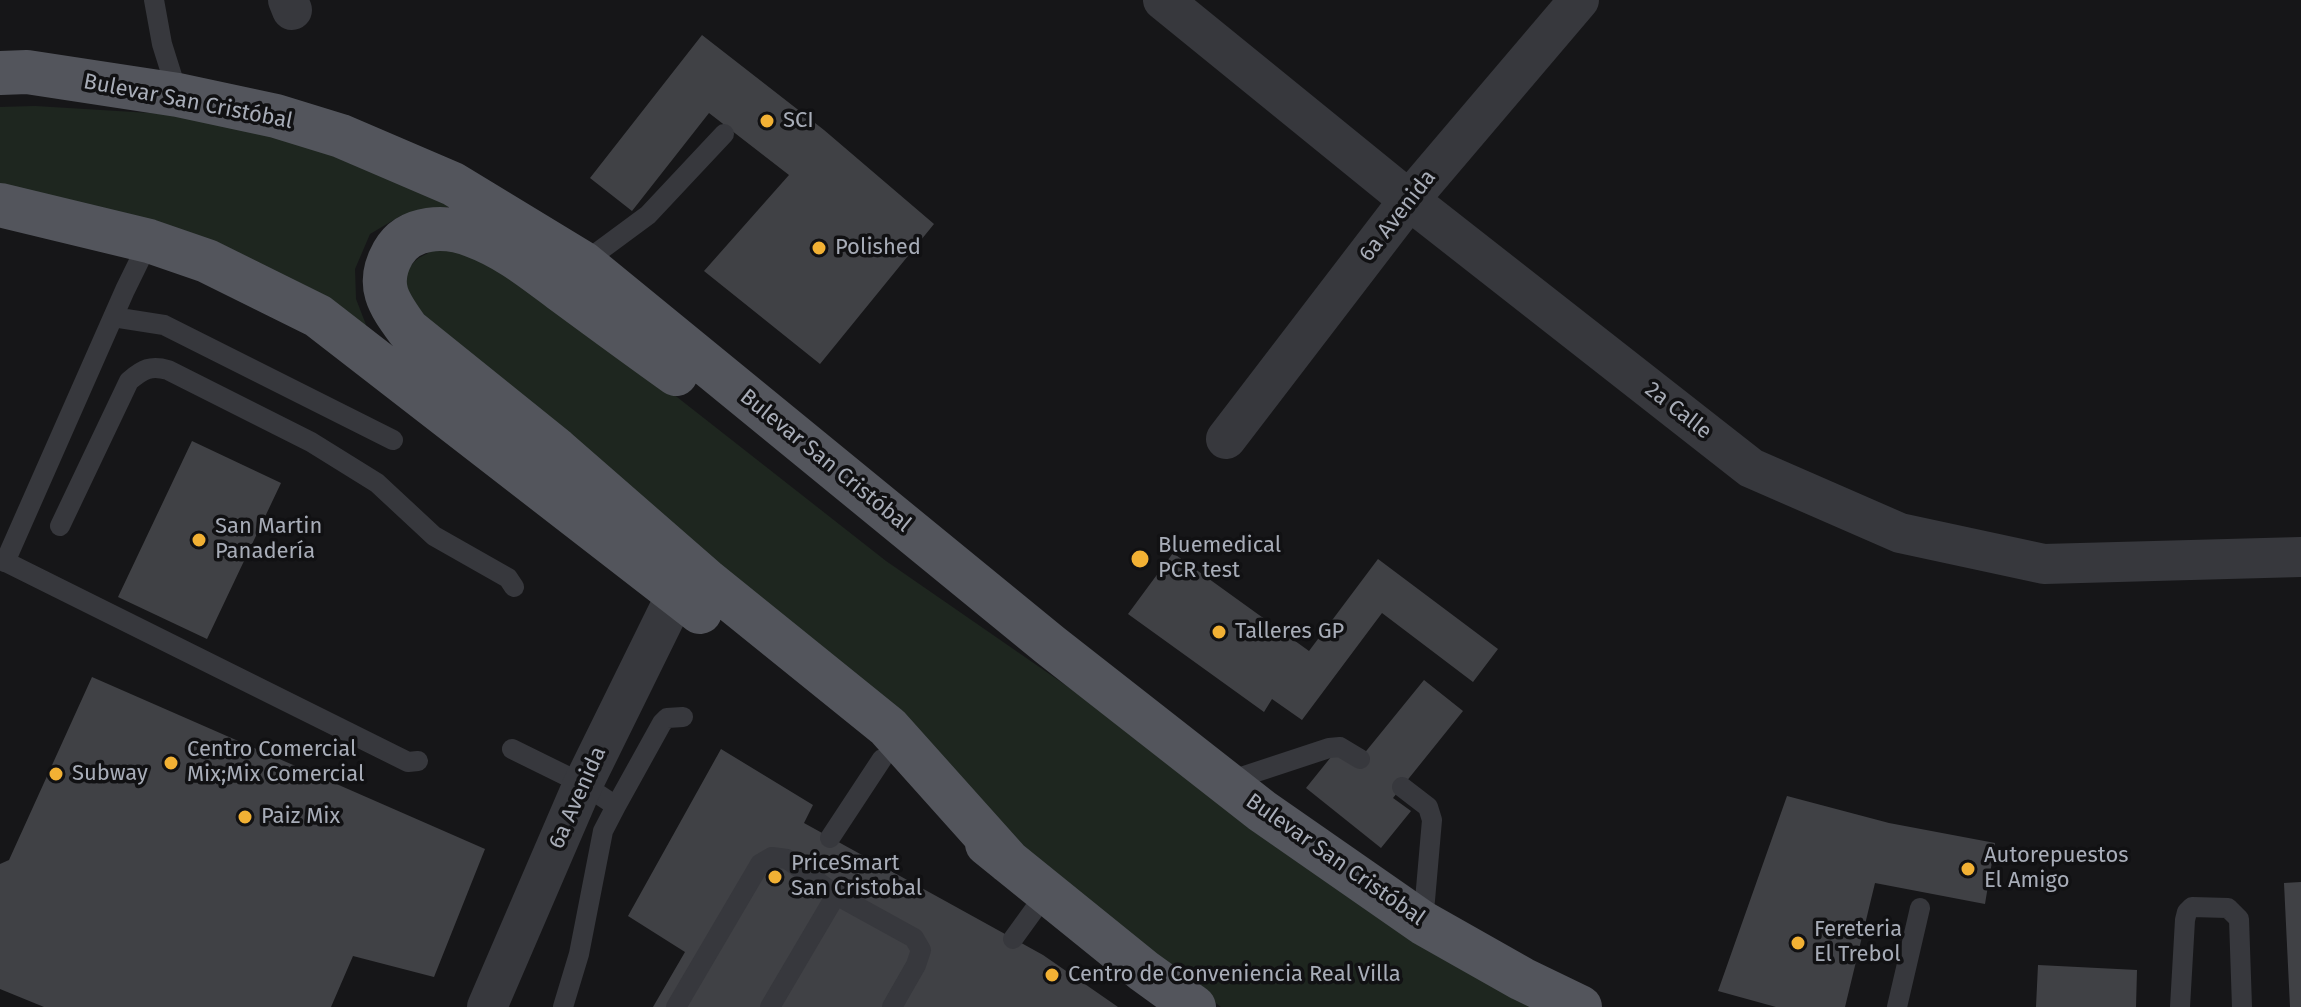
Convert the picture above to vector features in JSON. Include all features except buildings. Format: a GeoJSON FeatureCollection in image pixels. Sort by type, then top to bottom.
{"type":"FeatureCollection","features":[{"type":"Feature","properties":{"kind":"main road","name":"Bulevar San Cristóbal"},"geometry":{"type":"LineString","coordinates":[[0,73],[27,72],[178,95],[276,116],[341,136],[453,184],[583,263],[1050,645],[1226,782],[1423,923],[1522,979],[1580,1007]]}},
{"type":"Feature","properties":{"kind":"main road"},"geometry":{"type":"LineString","coordinates":[[0,205],[149,241],[207,261],[318,316],[677,593],[1144,971],[1194,1007]]}},
{"type":"Feature","properties":{"kind":"main road"},"geometry":{"type":"LineString","coordinates":[[1008,861],[888,727],[706,580],[557,450],[408,330],[389,304],[384,288],[384,268],[397,246],[415,232],[438,229],[473,235],[517,258],[711,400],[899,552],[1050,645]]}},
{"type":"Feature","properties":{"kind":"street","name":"2a Calle"},"geometry":{"type":"LineString","coordinates":[[1163,0],[1409,200],[1751,468],[1900,533],[2044,564],[2301,557]]}},
{"type":"Feature","properties":{"kind":"street","name":"6a Avenida"},"geometry":{"type":"LineString","coordinates":[[1226,439],[1409,200],[1579,0]]}},
{"type":"Feature","properties":{"kind":"street","name":"6a Avenida"},"geometry":{"type":"LineString","coordinates":[[487,1007],[583,784],[677,593]]}},
{"type":"Feature","properties":{"kind":"lane"},"geometry":{"type":"LineString","coordinates":[[154,0],[162,44],[178,95]]}},
{"type":"Feature","properties":{"kind":"lane"},"geometry":{"type":"LineString","coordinates":[[583,263],[648,215],[724,134]]}},
{"type":"Feature","properties":{"kind":"lane"},"geometry":{"type":"LineString","coordinates":[[149,241],[3,560],[408,762],[418,761]]}},
{"type":"Feature","properties":{"kind":"lane"},"geometry":{"type":"LineString","coordinates":[[113,317],[164,325],[393,440]]}},
{"type":"Feature","properties":{"kind":"lane"},"geometry":{"type":"LineString","coordinates":[[60,526],[129,381],[141,370],[154,366],[168,370],[325,450],[377,483],[434,536],[508,578],[514,587]]}},
{"type":"Feature","properties":{"kind":"lane"},"geometry":{"type":"LineString","coordinates":[[563,1007],[579,954],[603,831],[662,723],[667,718],[683,717]]}},
{"type":"Feature","properties":{"kind":"lane"},"geometry":{"type":"LineString","coordinates":[[1226,782],[1329,748],[1340,747],[1360,759]]}},
{"type":"Feature","properties":{"kind":"lane"},"geometry":{"type":"LineString","coordinates":[[512,749],[583,784],[616,806]]}},
{"type":"Feature","properties":{"kind":"lane"},"geometry":{"type":"LineString","coordinates":[[830,838],[882,759]]}},
{"type":"Feature","properties":{"kind":"lane"},"geometry":{"type":"LineString","coordinates":[[1402,787],[1428,807],[1432,820],[1423,923]]}},
{"type":"Feature","properties":{"kind":"lane"},"geometry":{"type":"LineString","coordinates":[[676,1007],[760,864],[772,857],[787,859],[836,895],[914,938],[921,950],[892,1007]]}},
{"type":"Feature","properties":{"kind":"lane"},"geometry":{"type":"LineString","coordinates":[[1013,939],[1047,892]]}},
{"type":"Feature","properties":{"kind":"lane"},"geometry":{"type":"LineString","coordinates":[[770,1007],[836,895]]}},
{"type":"Feature","properties":{"kind":"lane"},"geometry":{"type":"LineString","coordinates":[[2180,1007],[2185,920],[2192,907],[2228,908],[2239,919],[2242,1007]]}},
{"type":"Feature","properties":{"kind":"lane"},"geometry":{"type":"LineString","coordinates":[[1897,1007],[1920,908]]}},
{"type":"Feature","properties":{"kind":"shaded area"},"geometry":{"type":"Polygon","coordinates":[[[35,106],[183,115],[297,141],[453,206],[402,215],[370,234],[355,269],[356,299],[368,330],[0,187],[0,107],[35,106]]]}},
{"type":"Feature","properties":{"kind":"shaded area"},"geometry":{"type":"Polygon","coordinates":[[[443,247],[469,252],[575,317],[886,561],[1074,691],[1547,1007],[1221,1007],[1025,855],[405,303],[406,280],[411,266],[416,260],[443,247]]]}},
{"type":"Feature","properties":{"kind":"place","name":"SCI"},"geometry":{"type":"Point","coordinates":[767,121]}},
{"type":"Feature","properties":{"kind":"place","name":"Polished"},"geometry":{"type":"Point","coordinates":[819,248]}},
{"type":"Feature","properties":{"kind":"place","name":"San Martin Panadería"},"geometry":{"type":"Point","coordinates":[199,540]}},
{"type":"Feature","properties":{"kind":"place","name":"Bluemedical PCR test"},"geometry":{"type":"Point","coordinates":[1140,559]}},
{"type":"Feature","properties":{"kind":"place","name":"Talleres GP"},"geometry":{"type":"Point","coordinates":[1219,632]}},
{"type":"Feature","properties":{"kind":"place","name":"Centro Comercial Mix;Mix Comercial"},"geometry":{"type":"Point","coordinates":[171,763]}},
{"type":"Feature","properties":{"kind":"place","name":"Subway"},"geometry":{"type":"Point","coordinates":[56,774]}},
{"type":"Feature","properties":{"kind":"place","name":"Paiz Mix"},"geometry":{"type":"Point","coordinates":[245,817]}},
{"type":"Feature","properties":{"kind":"place","name":"Autorepuestos El Amigo"},"geometry":{"type":"Point","coordinates":[1968,869]}},
{"type":"Feature","properties":{"kind":"place","name":"PriceSmart San Cristobal"},"geometry":{"type":"Point","coordinates":[775,877]}},
{"type":"Feature","properties":{"kind":"place","name":"Fereteria El Trebol"},"geometry":{"type":"Point","coordinates":[1798,943]}},
{"type":"Feature","properties":{"kind":"place","name":"Centro de Conveniencia Real Villa"},"geometry":{"type":"Point","coordinates":[1052,975]}}]}
